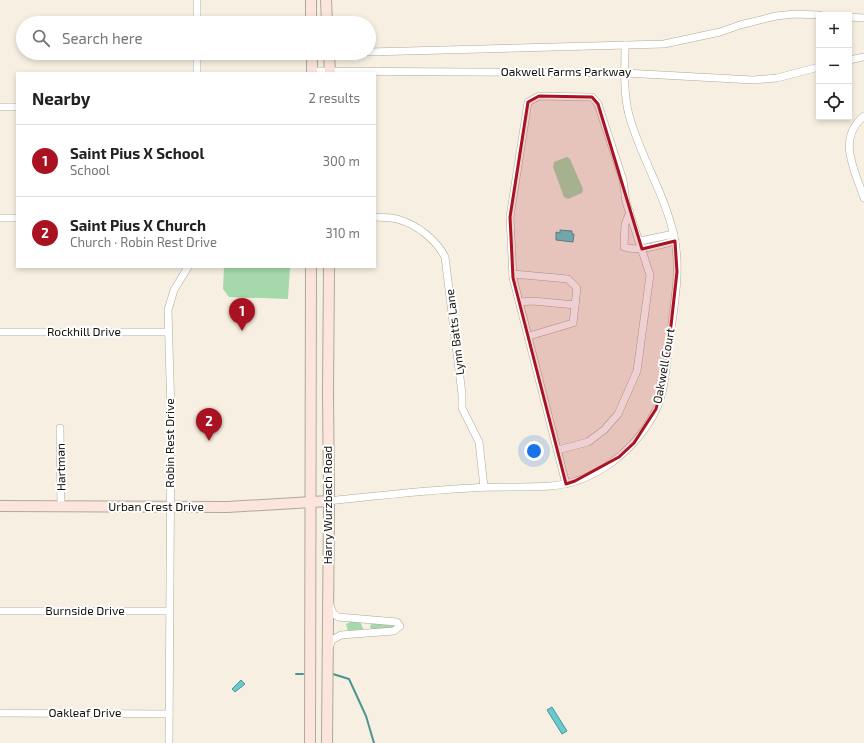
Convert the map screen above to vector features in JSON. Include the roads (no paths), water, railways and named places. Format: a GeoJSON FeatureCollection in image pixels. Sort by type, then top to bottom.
{"type":"FeatureCollection","features":[{"type":"Feature","properties":{"kind":"main road"},"geometry":{"type":"LineString","coordinates":[[311,0],[312,16]]}},
{"type":"Feature","properties":{"kind":"main road"},"geometry":{"type":"LineString","coordinates":[[326,0],[327,16]]}},
{"type":"Feature","properties":{"kind":"main road"},"geometry":{"type":"LineString","coordinates":[[312,60],[312,72]]}},
{"type":"Feature","properties":{"kind":"main road"},"geometry":{"type":"LineString","coordinates":[[329,60],[330,72]]}},
{"type":"Feature","properties":{"kind":"main road","name":"Harry Wurzbach Road"},"geometry":{"type":"LineString","coordinates":[[310,743],[312,500],[311,268]]}},
{"type":"Feature","properties":{"kind":"main road","name":"Harry Wurzbach Road"},"geometry":{"type":"LineString","coordinates":[[327,743],[329,268]]}},
{"type":"Feature","properties":{"kind":"main road","name":"Urban Crest Drive"},"geometry":{"type":"LineString","coordinates":[[0,506],[227,507],[329,500]]}},
{"type":"Feature","properties":{"kind":"street"},"geometry":{"type":"LineString","coordinates":[[197,0],[197,16]]}},
{"type":"Feature","properties":{"kind":"street","name":"Oakwell Farms Parkway"},"geometry":{"type":"LineString","coordinates":[[376,52],[664,44],[776,16],[794,14],[816,15]]}},
{"type":"Feature","properties":{"kind":"street"},"geometry":{"type":"LineString","coordinates":[[852,16],[864,18]]}},
{"type":"Feature","properties":{"kind":"street","name":"Oakwell Court"},"geometry":{"type":"LineString","coordinates":[[329,500],[484,487],[550,486],[566,484],[593,473],[619,457],[634,443],[656,409],[666,370],[676,287],[677,259],[674,237],[629,115],[625,92],[625,45]]}},
{"type":"Feature","properties":{"kind":"street"},"geometry":{"type":"LineString","coordinates":[[852,59],[864,57]]}},
{"type":"Feature","properties":{"kind":"street"},"geometry":{"type":"LineString","coordinates":[[197,60],[197,72]]}},
{"type":"Feature","properties":{"kind":"street","name":"Oakwell Farms Parkway"},"geometry":{"type":"LineString","coordinates":[[376,72],[625,73],[753,80],[777,78],[816,68]]}},
{"type":"Feature","properties":{"kind":"street","name":"Oakwell Farms Parkway"},"geometry":{"type":"LineString","coordinates":[[312,72],[330,72]]}},
{"type":"Feature","properties":{"kind":"street"},"geometry":{"type":"LineString","coordinates":[[558,450],[588,442],[604,430],[618,414],[637,371],[650,275],[626,202],[623,180],[598,104],[592,97],[539,96],[528,102],[510,217],[513,274],[566,484]]}},
{"type":"Feature","properties":{"kind":"street"},"geometry":{"type":"LineString","coordinates":[[0,107],[16,107]]}},
{"type":"Feature","properties":{"kind":"street"},"geometry":{"type":"LineString","coordinates":[[864,116],[856,123],[850,132],[848,143],[851,158],[864,198]]}},
{"type":"Feature","properties":{"kind":"street"},"geometry":{"type":"LineString","coordinates":[[630,212],[626,224],[624,247],[630,249],[674,237]]}},
{"type":"Feature","properties":{"kind":"street","name":"Lynn Batts Lane"},"geometry":{"type":"LineString","coordinates":[[376,217],[400,220],[417,228],[432,239],[445,257],[462,394],[462,408],[479,442],[484,487]]}},
{"type":"Feature","properties":{"kind":"street"},"geometry":{"type":"LineString","coordinates":[[0,218],[16,218]]}},
{"type":"Feature","properties":{"kind":"street","name":"Robin Rest Drive"},"geometry":{"type":"LineString","coordinates":[[169,743],[169,506],[171,414],[168,310],[170,300],[187,268]]}},
{"type":"Feature","properties":{"kind":"street"},"geometry":{"type":"LineString","coordinates":[[513,274],[568,279],[577,288],[573,322],[529,336]]}},
{"type":"Feature","properties":{"kind":"street"},"geometry":{"type":"LineString","coordinates":[[520,302],[533,301],[575,305]]}},
{"type":"Feature","properties":{"kind":"street","name":"Rockhill Drive"},"geometry":{"type":"LineString","coordinates":[[0,332],[168,332]]}},
{"type":"Feature","properties":{"kind":"street","name":"Hartman"},"geometry":{"type":"LineString","coordinates":[[60,428],[61,506]]}},
{"type":"Feature","properties":{"kind":"street"},"geometry":{"type":"LineString","coordinates":[[327,652],[332,640],[340,635],[394,631],[400,626],[397,622],[338,617],[333,613],[328,599]]}},
{"type":"Feature","properties":{"kind":"street","name":"Burnside Drive"},"geometry":{"type":"LineString","coordinates":[[0,611],[169,611]]}},
{"type":"Feature","properties":{"kind":"street"},"geometry":{"type":"LineString","coordinates":[[367,620],[367,633]]}},
{"type":"Feature","properties":{"kind":"street","name":"Oakleaf Drive"},"geometry":{"type":"LineString","coordinates":[[0,713],[169,714]]}},
{"type":"Feature","properties":{"kind":"water"},"geometry":{"type":"Polygon","coordinates":[[[560,230],[572,231],[572,234],[574,234],[573,242],[556,240],[556,232],[560,233],[560,230]]]}},
{"type":"Feature","properties":{"kind":"water"},"geometry":{"type":"Polygon","coordinates":[[[241,680],[245,684],[235,692],[232,689],[241,680]]]}},
{"type":"Feature","properties":{"kind":"water"},"geometry":{"type":"Polygon","coordinates":[[[552,707],[567,731],[562,734],[547,710],[552,707]]]}},
{"type":"Feature","properties":{"kind":"waterway"},"geometry":{"type":"LineString","coordinates":[[296,674],[303,674]]}},
{"type":"Feature","properties":{"kind":"waterway"},"geometry":{"type":"LineString","coordinates":[[333,674],[349,679],[366,716],[374,743]]}},
{"type":"Feature","properties":{"kind":"place","name":"Saint Pius X School"},"geometry":{"type":"Point","coordinates":[242,331]}},
{"type":"Feature","properties":{"kind":"place","name":"Saint Pius X Church"},"geometry":{"type":"Point","coordinates":[209,441]}}]}
